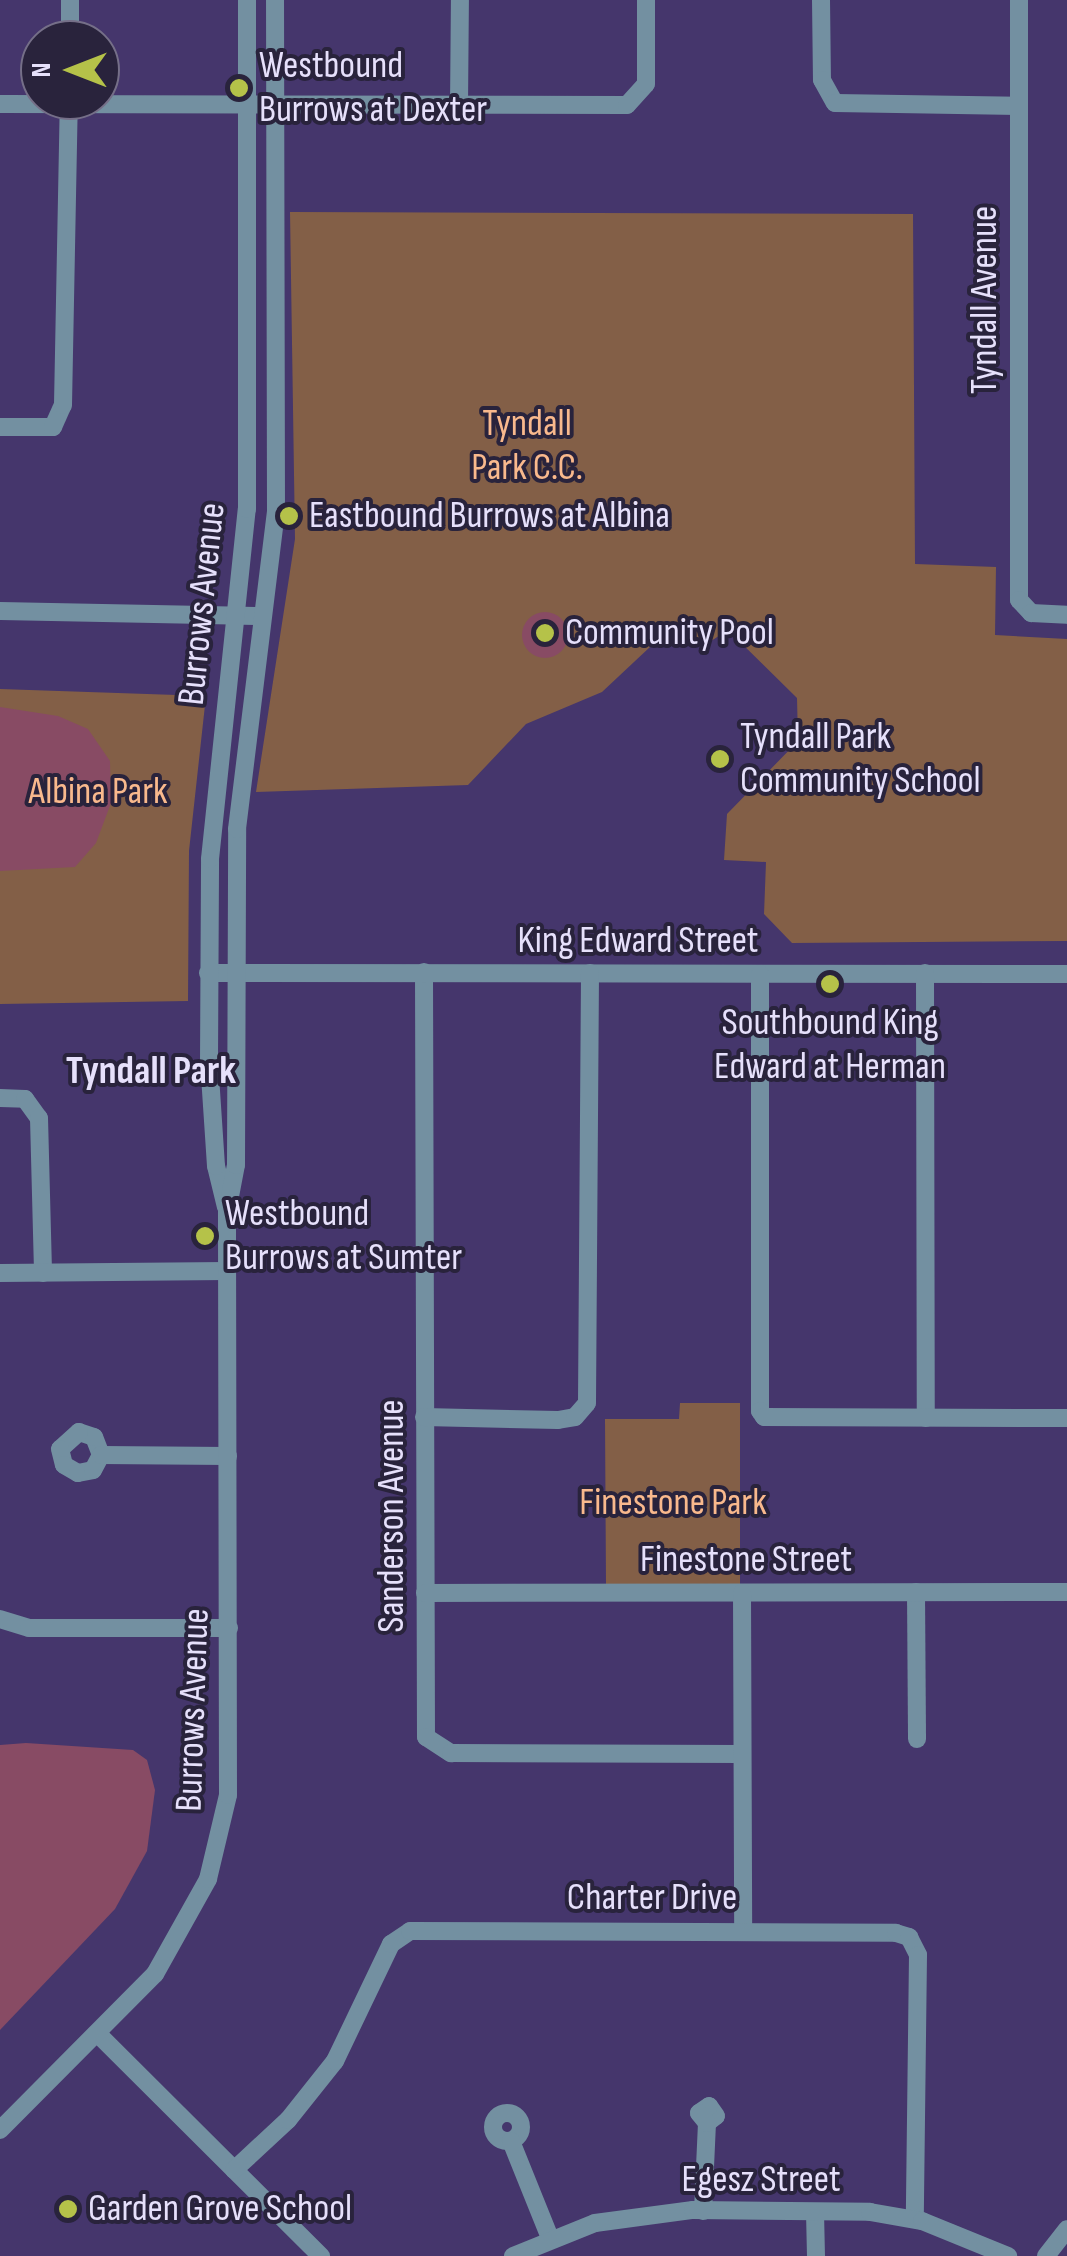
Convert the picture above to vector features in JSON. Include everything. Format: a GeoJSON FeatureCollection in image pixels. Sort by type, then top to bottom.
{"type":"FeatureCollection","features":[{"type":"Feature","properties":{"kind":"street","name":"Burrows Avenue"},"geometry":{"type":"LineString","coordinates":[[228,1212],[216,1166],[208,973],[213,797],[247,508],[247,0]]}},
{"type":"Feature","properties":{"kind":"street","name":"Burrows Avenue"},"geometry":{"type":"LineString","coordinates":[[0,2130],[155,1974],[208,1879],[228,1795],[227,1271],[228,1212],[236,1165],[237,830],[276,512],[275,0]]}},
{"type":"Feature","properties":{"kind":"street"},"geometry":{"type":"LineString","coordinates":[[460,0],[460,106]]}},
{"type":"Feature","properties":{"kind":"street"},"geometry":{"type":"LineString","coordinates":[[120,104],[276,108],[611,106],[638,99],[646,84],[646,0]]}},
{"type":"Feature","properties":{"kind":"street"},"geometry":{"type":"LineString","coordinates":[[822,0],[822,80],[834,102],[1019,106]]}},
{"type":"Feature","properties":{"kind":"street","name":"Tyndall Avenue"},"geometry":{"type":"LineString","coordinates":[[1020,0],[1018,600],[1030,613],[1067,615]]}},
{"type":"Feature","properties":{"kind":"street"},"geometry":{"type":"LineString","coordinates":[[0,426],[53,427],[63,405],[69,120]]}},
{"type":"Feature","properties":{"kind":"street"},"geometry":{"type":"LineString","coordinates":[[0,611],[262,616]]}},
{"type":"Feature","properties":{"kind":"street","name":"Sanderson Avenue"},"geometry":{"type":"LineString","coordinates":[[424,972],[424,1726],[441,1752],[742,1754]]}},
{"type":"Feature","properties":{"kind":"street","name":"King Edward Street"},"geometry":{"type":"LineString","coordinates":[[208,973],[1067,974]]}},
{"type":"Feature","properties":{"kind":"street"},"geometry":{"type":"LineString","coordinates":[[424,1417],[558,1420],[575,1417],[586,1404],[590,973]]}},
{"type":"Feature","properties":{"kind":"street"},"geometry":{"type":"LineString","coordinates":[[925,973],[926,1418]]}},
{"type":"Feature","properties":{"kind":"street"},"geometry":{"type":"LineString","coordinates":[[760,974],[760,1411],[764,1417],[1067,1418]]}},
{"type":"Feature","properties":{"kind":"street"},"geometry":{"type":"LineString","coordinates":[[0,1098],[25,1100],[39,1118],[43,1273]]}},
{"type":"Feature","properties":{"kind":"street"},"geometry":{"type":"LineString","coordinates":[[0,1273],[227,1271]]}},
{"type":"Feature","properties":{"kind":"street"},"geometry":{"type":"LineString","coordinates":[[101,1454],[228,1456]]}},
{"type":"Feature","properties":{"kind":"street"},"geometry":{"type":"LineString","coordinates":[[742,1592],[743,1930]]}},
{"type":"Feature","properties":{"kind":"street"},"geometry":{"type":"LineString","coordinates":[[916,1592],[917,1739]]}},
{"type":"Feature","properties":{"kind":"street","name":"Finestone Street"},"geometry":{"type":"LineString","coordinates":[[425,1593],[1067,1592]]}},
{"type":"Feature","properties":{"kind":"street"},"geometry":{"type":"LineString","coordinates":[[0,1619],[29,1628],[229,1628]]}},
{"type":"Feature","properties":{"kind":"street","name":"Charter Drive"},"geometry":{"type":"LineString","coordinates":[[234,2170],[288,2120],[335,2061],[391,1944],[402,1934],[743,1930],[896,1933],[917,1945],[915,2219]]}},
{"type":"Feature","properties":{"kind":"street"},"geometry":{"type":"LineString","coordinates":[[98,2034],[320,2256]]}},
{"type":"Feature","properties":{"kind":"street"},"geometry":{"type":"LineString","coordinates":[[703,2211],[707,2123]]}},
{"type":"Feature","properties":{"kind":"street"},"geometry":{"type":"LineString","coordinates":[[510,2141],[550,2238]]}},
{"type":"Feature","properties":{"kind":"street","name":"Egesz Street"},"geometry":{"type":"LineString","coordinates":[[513,2256],[550,2238],[632,2216],[703,2211],[815,2212],[915,2219],[1008,2256]]}},
{"type":"Feature","properties":{"kind":"street"},"geometry":{"type":"LineString","coordinates":[[815,2212],[816,2256]]}},
{"type":"Feature","properties":{"kind":"street"},"geometry":{"type":"LineString","coordinates":[[1046,2256],[1067,2229]]}},
{"type":"Feature","properties":{"kind":"green space","name":"Tyndall Park C.C."},"geometry":{"type":"Polygon","coordinates":[[[290,212],[913,214],[915,564],[996,567],[995,635],[1067,639],[1067,941],[792,943],[764,914],[766,862],[724,860],[727,814],[798,741],[797,698],[728,630],[708,643],[650,647],[602,692],[526,724],[468,785],[256,792],[295,539],[290,212]]]}},
{"type":"Feature","properties":{"kind":"green space","name":"Albina Park"},"geometry":{"type":"Polygon","coordinates":[[[0,689],[206,696],[189,851],[188,1001],[0,1004],[0,689]]]}},
{"type":"Feature","properties":{"kind":"green space","name":"Finestone Park"},"geometry":{"type":"Polygon","coordinates":[[[680,1403],[740,1403],[740,1587],[606,1587],[605,1419],[679,1419],[680,1403]]]}},
{"type":"Feature","properties":{"kind":"shaded area","name":"Community Pool"},"geometry":{"type":"Polygon","coordinates":[[[545,612],[561,619],[568,635],[561,651],[545,658],[529,651],[522,635],[529,619],[545,612]]]}},
{"type":"Feature","properties":{"kind":"shaded area"},"geometry":{"type":"Polygon","coordinates":[[[0,707],[58,716],[88,729],[110,761],[111,803],[96,843],[75,867],[0,871],[0,707]]]}},
{"type":"Feature","properties":{"kind":"shaded area"},"geometry":{"type":"Polygon","coordinates":[[[0,1745],[133,1750],[147,1760],[155,1790],[147,1851],[115,1909],[0,2030],[0,1745]]]}},
{"type":"Feature","properties":{"kind":"place","name":"Westbound Burrows at Dexter"},"geometry":{"type":"Point","coordinates":[239,88]}},
{"type":"Feature","properties":{"kind":"place","name":"Eastbound Burrows at Albina"},"geometry":{"type":"Point","coordinates":[289,516]}},
{"type":"Feature","properties":{"kind":"place","name":"Community Pool"},"geometry":{"type":"Point","coordinates":[545,633]}},
{"type":"Feature","properties":{"kind":"place","name":"Tyndall Park Community School"},"geometry":{"type":"Point","coordinates":[720,759]}},
{"type":"Feature","properties":{"kind":"place","name":"Southbound King Edward at Herman"},"geometry":{"type":"Point","coordinates":[830,984]}},
{"type":"Feature","properties":{"kind":"place","name":"Westbound Burrows at Sumter"},"geometry":{"type":"Point","coordinates":[205,1236]}},
{"type":"Feature","properties":{"kind":"place","name":"Garden Grove School"},"geometry":{"type":"Point","coordinates":[68,2209]}},
{"type":"Feature","properties":{"kind":"district","name":"Tyndall Park"},"geometry":{"type":"Point","coordinates":[151,1071]}}]}
